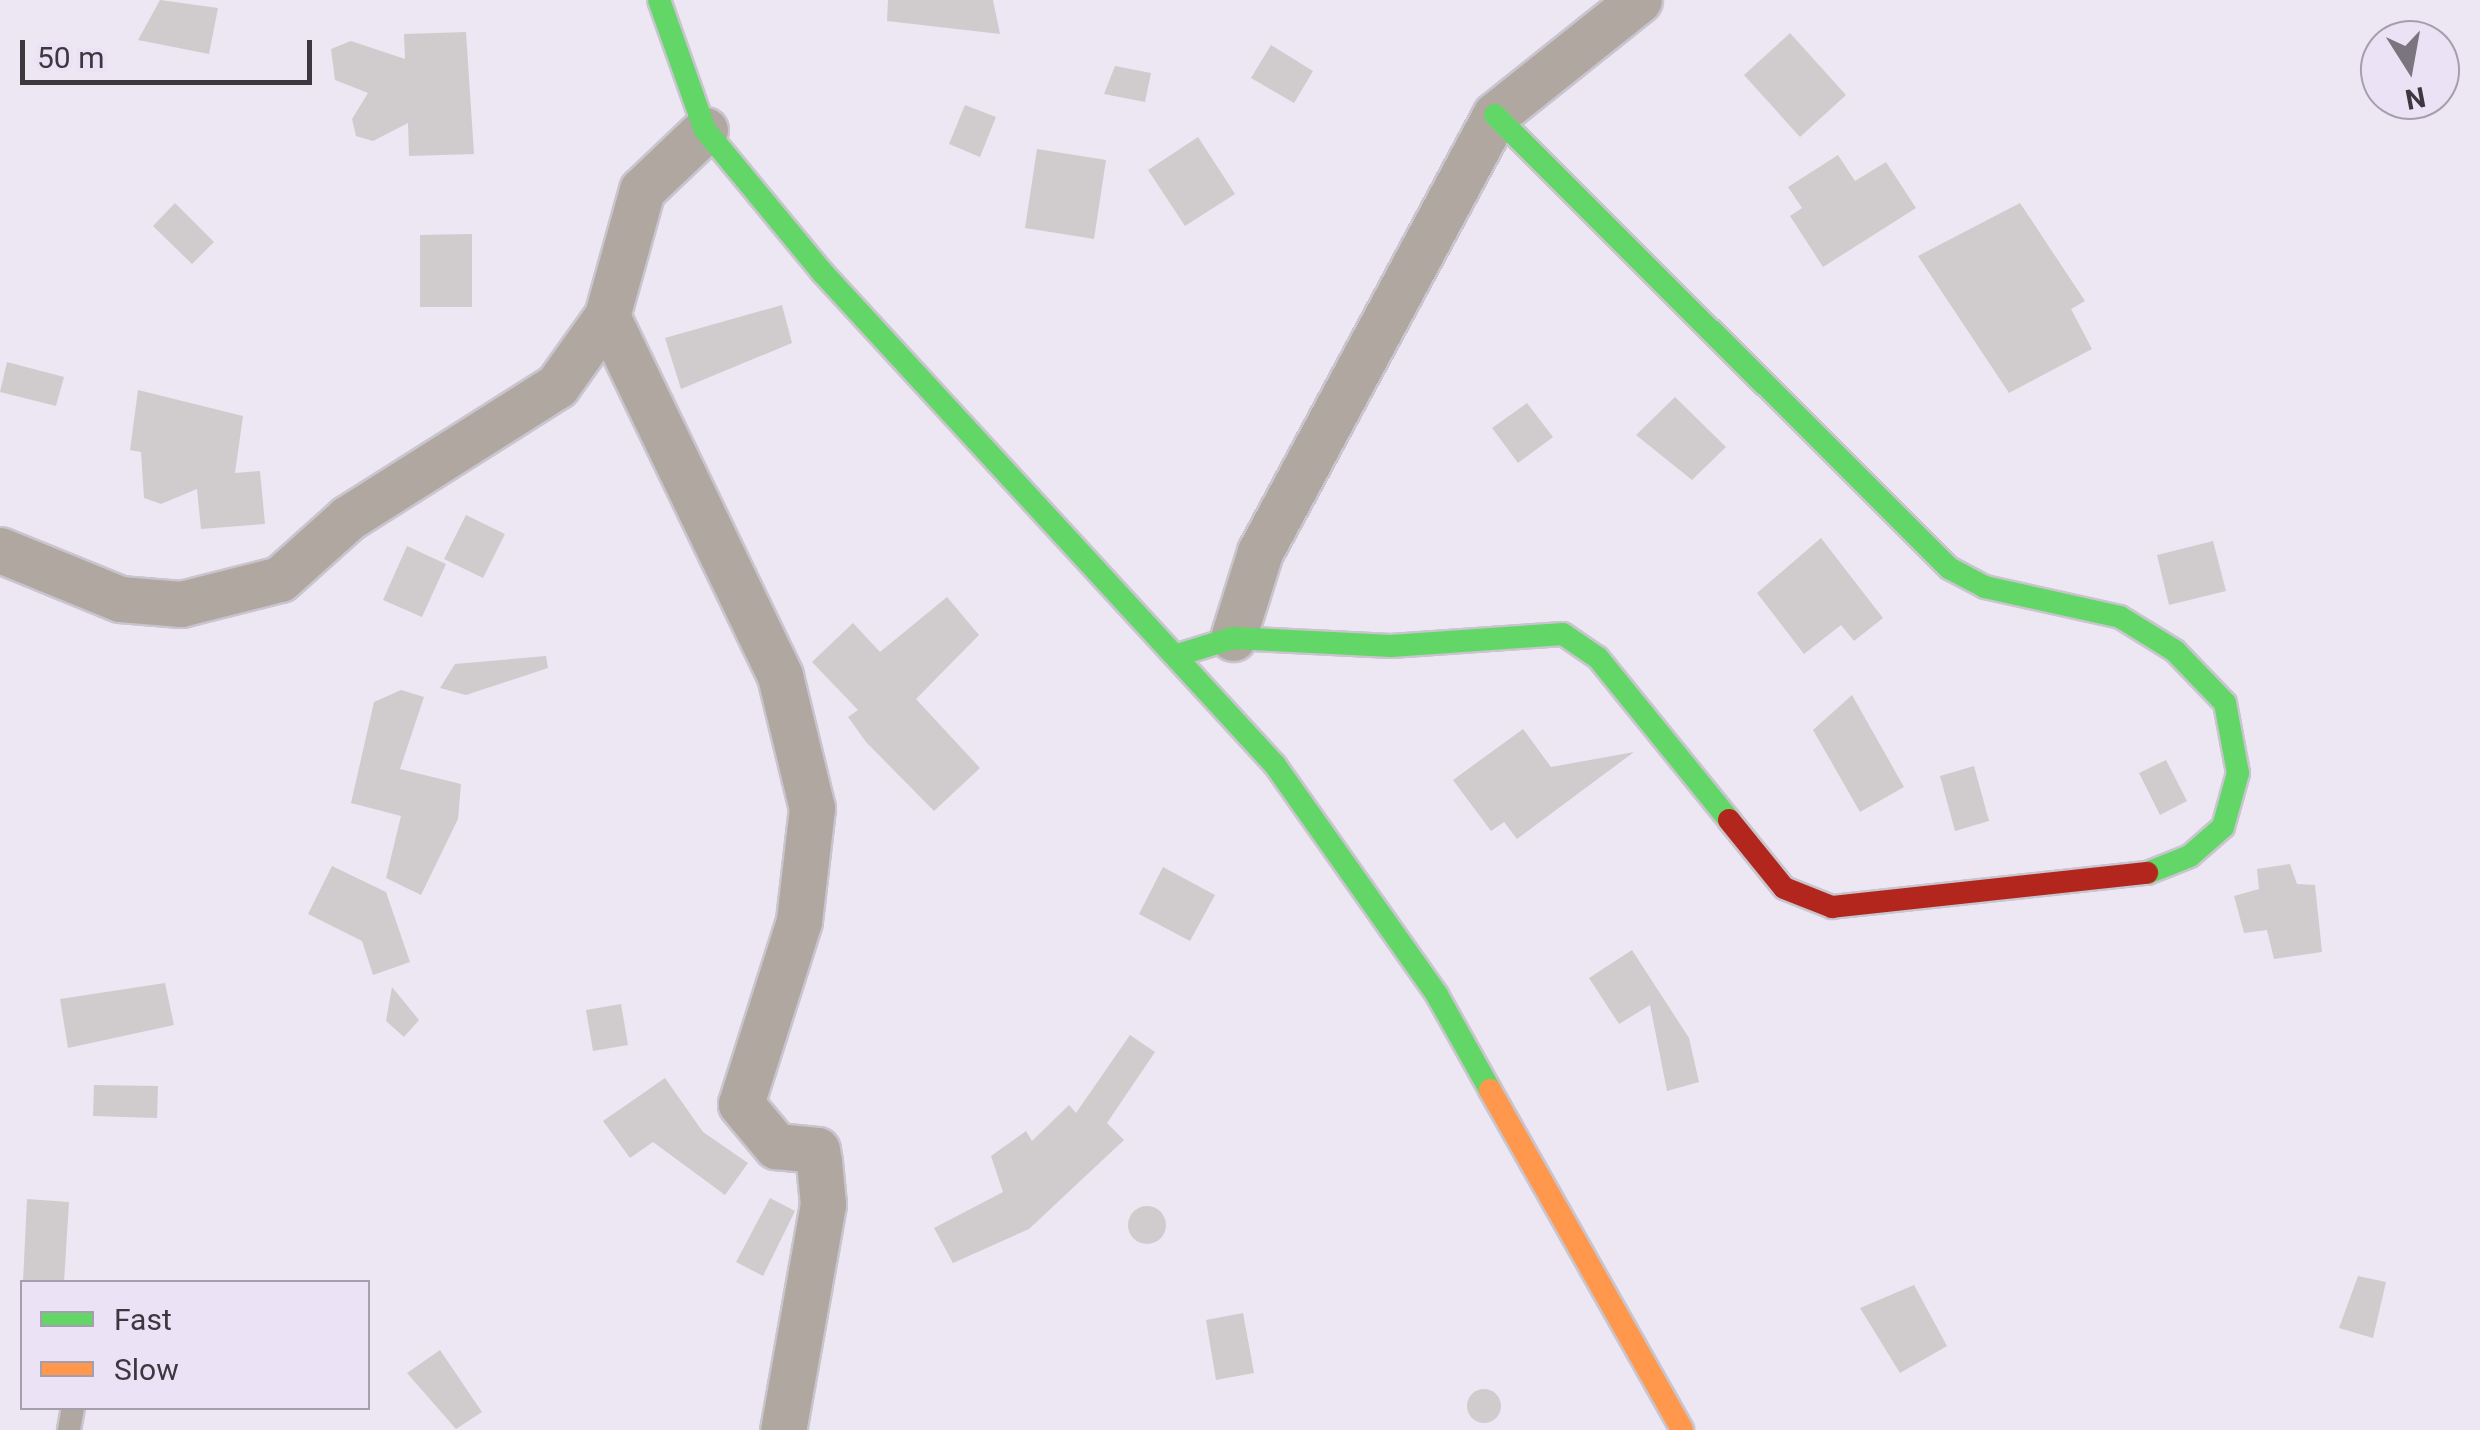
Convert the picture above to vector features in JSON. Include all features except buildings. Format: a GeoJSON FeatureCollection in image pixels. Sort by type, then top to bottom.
{"type":"FeatureCollection","features":[{"type":"Feature","properties":{"kind":"street"},"geometry":{"type":"LineString","coordinates":[[659,0],[704,130],[822,272],[1181,654],[1274,764],[1437,995],[1682,1430]]}},
{"type":"Feature","properties":{"kind":"street"},"geometry":{"type":"LineString","coordinates":[[1233,638],[1260,552],[1495,115],[1639,0]]}},
{"type":"Feature","properties":{"kind":"street"},"geometry":{"type":"LineString","coordinates":[[1181,654],[1233,638],[1391,646],[1563,634],[1598,658],[1784,888],[1832,907],[2128,880],[2190,856],[2223,828],[2238,773],[2224,703],[2174,651],[2120,617],[1985,587],[1949,568],[1495,115]]}},
{"type":"Feature","properties":{"kind":"street"},"geometry":{"type":"LineString","coordinates":[[0,550],[120,599],[181,604],[280,579],[348,518],[558,386],[607,316],[642,190],[704,130]]}},
{"type":"Feature","properties":{"kind":"street"},"geometry":{"type":"LineString","coordinates":[[607,316],[780,676],[812,808],[799,921],[741,1104],[776,1146],[816,1150],[819,1162],[823,1204],[783,1430]]}},
{"type":"Feature","properties":{"kind":"traffic: fast"},"geometry":{"type":"LineString","coordinates":[[659,0],[705,130],[822,272],[1275,765],[1437,995],[1490,1090]]}},
{"type":"Feature","properties":{"kind":"traffic: fast"},"geometry":{"type":"LineString","coordinates":[[1495,115],[1949,568],[1985,587],[2120,617],[2175,651],[2225,703],[2238,773],[2223,827],[2190,856],[2147,873]]}},
{"type":"Feature","properties":{"kind":"traffic: fast"},"geometry":{"type":"LineString","coordinates":[[1181,654],[1233,638],[1391,646],[1563,634],[1598,658],[1729,820]]}},
{"type":"Feature","properties":{"kind":"traffic: slow"},"geometry":{"type":"LineString","coordinates":[[1490,1090],[1682,1430]]}},
{"type":"Feature","properties":{"kind":"traffic: jam"},"geometry":{"type":"LineString","coordinates":[[1729,820],[1784,888],[1832,907],[2147,873]]}}]}
